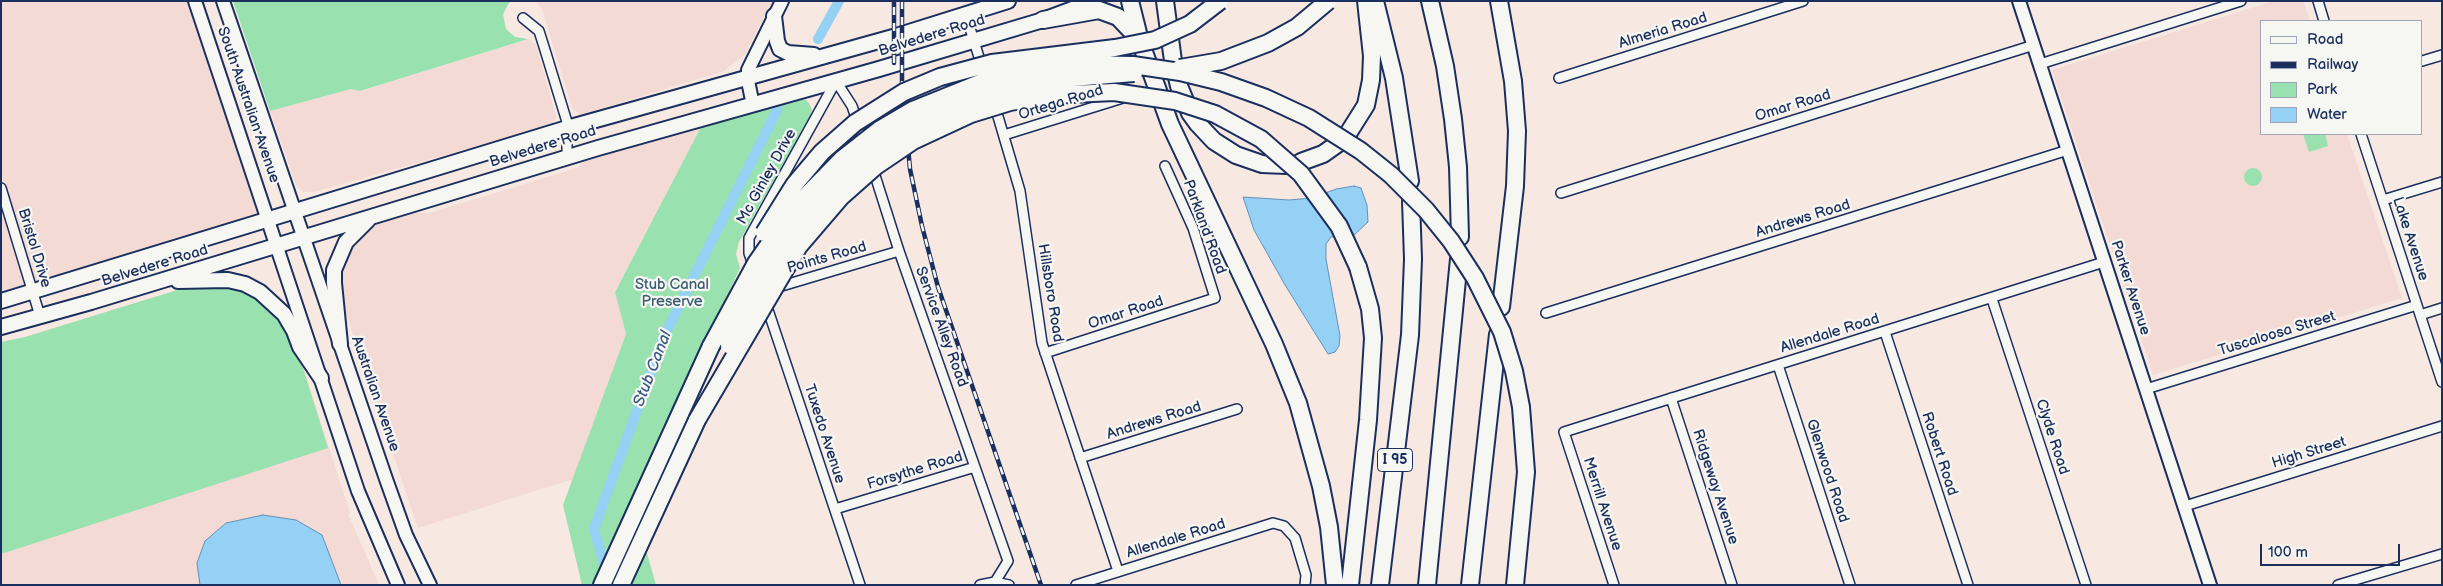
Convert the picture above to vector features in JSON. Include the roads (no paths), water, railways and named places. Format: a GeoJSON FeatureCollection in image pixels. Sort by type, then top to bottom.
{"type":"FeatureCollection","features":[{"type":"Feature","properties":{"kind":"highway"},"geometry":{"type":"LineString","coordinates":[[1130,1],[1140,41],[1178,142],[1274,344],[1298,404],[1321,486],[1329,527],[1335,585]]}},
{"type":"Feature","properties":{"kind":"highway"},"geometry":{"type":"LineString","coordinates":[[1165,1],[1173,61],[1179,86],[1190,112],[1214,141],[1236,155],[1252,162],[1294,164],[1323,154],[1344,137],[1366,105],[1371,80],[1372,56],[1366,1]]}},
{"type":"Feature","properties":{"kind":"highway"},"geometry":{"type":"LineString","coordinates":[[1177,1],[1179,86]]}},
{"type":"Feature","properties":{"kind":"highway"},"geometry":{"type":"LineString","coordinates":[[602,585],[749,262],[785,199],[822,152],[871,112],[921,85],[975,66],[1025,58],[1115,48],[1154,40],[1190,24],[1220,1]]}},
{"type":"Feature","properties":{"kind":"highway"},"geometry":{"type":"LineString","coordinates":[[621,585],[744,313],[790,235],[836,182],[888,140],[944,110],[1005,89],[1059,79],[1186,68],[1238,55],[1282,36],[1312,16],[1328,1]]}},
{"type":"Feature","properties":{"kind":"highway"},"geometry":{"type":"LineString","coordinates":[[1375,1],[1394,78],[1410,181]]}},
{"type":"Feature","properties":{"kind":"highway"},"geometry":{"type":"LineString","coordinates":[[1430,1],[1445,66],[1453,119],[1459,186],[1460,237]]}},
{"type":"Feature","properties":{"kind":"highway"},"geometry":{"type":"LineString","coordinates":[[1499,5],[1513,81],[1517,131],[1515,179],[1501,307]]}},
{"type":"Feature","properties":{"kind":"highway"},"geometry":{"type":"LineString","coordinates":[[1043,20],[1088,10],[1105,11],[1126,24],[1140,41]]}},
{"type":"Feature","properties":{"kind":"highway"},"geometry":{"type":"LineString","coordinates":[[711,346],[756,263],[795,207],[842,159],[879,130],[913,110],[990,78],[1029,69],[1068,64],[1134,65],[1180,72],[1220,82],[1266,98],[1309,118],[1361,151],[1391,175],[1426,210],[1451,241],[1475,278],[1502,332],[1514,371],[1521,407],[1526,472],[1515,585]]}},
{"type":"Feature","properties":{"kind":"highway"},"geometry":{"type":"LineString","coordinates":[[697,420],[794,254],[812,228],[841,197],[876,166],[913,141],[971,114],[1017,101],[1073,92],[1136,94],[1175,101],[1224,118],[1261,139],[1301,174],[1339,226],[1358,267],[1370,309],[1372,355],[1368,420],[1350,585]]}},
{"type":"Feature","properties":{"kind":"highway","name":"I 95"},"geometry":{"type":"LineString","coordinates":[[1380,585],[1410,334],[1413,259],[1411,201]]}},
{"type":"Feature","properties":{"kind":"highway"},"geometry":{"type":"LineString","coordinates":[[1426,585],[1459,259]]}},
{"type":"Feature","properties":{"kind":"highway"},"geometry":{"type":"LineString","coordinates":[[1470,585],[1498,334]]}},
{"type":"Feature","properties":{"kind":"highway"},"geometry":{"type":"LineString","coordinates":[[1430,559],[1435,585]]}},
{"type":"Feature","properties":{"kind":"main road","name":"South Australian Avenue"},"geometry":{"type":"LineString","coordinates":[[196,1],[269,219]]}},
{"type":"Feature","properties":{"kind":"main road","name":"South Australian Avenue"},"geometry":{"type":"LineString","coordinates":[[222,1],[296,211]]}},
{"type":"Feature","properties":{"kind":"main road"},"geometry":{"type":"LineString","coordinates":[[753,105],[747,78],[749,67],[782,1]]}},
{"type":"Feature","properties":{"kind":"main road","name":"Belvedere Road"},"geometry":{"type":"LineString","coordinates":[[1,301],[567,128],[824,56],[1008,1]]}},
{"type":"Feature","properties":{"kind":"main road","name":"Belvedere Road"},"geometry":{"type":"LineString","coordinates":[[1,327],[155,283],[567,157],[974,41],[1043,20],[1094,1]]}},
{"type":"Feature","properties":{"kind":"main road","name":"Parker Avenue"},"geometry":{"type":"LineString","coordinates":[[2020,1],[2210,585]]}},
{"type":"Feature","properties":{"kind":"main road"},"geometry":{"type":"LineString","coordinates":[[774,16],[777,41],[782,51],[792,54],[824,56]]}},
{"type":"Feature","properties":{"kind":"main road","name":"Australian Avenue"},"geometry":{"type":"LineString","coordinates":[[296,211],[406,535],[430,585]]}},
{"type":"Feature","properties":{"kind":"main road"},"geometry":{"type":"LineString","coordinates":[[340,344],[334,283],[336,264],[346,242],[373,216]]}},
{"type":"Feature","properties":{"kind":"main road"},"geometry":{"type":"LineString","coordinates":[[269,219],[358,491],[398,585]]}},
{"type":"Feature","properties":{"kind":"main road"},"geometry":{"type":"LineString","coordinates":[[155,283],[220,279],[237,282],[253,288],[273,302],[284,314],[300,346],[321,378]]}},
{"type":"Feature","properties":{"kind":"street","name":"Almeria Road"},"geometry":{"type":"LineString","coordinates":[[1559,78],[1804,1]]}},
{"type":"Feature","properties":{"kind":"street"},"geometry":{"type":"LineString","coordinates":[[2040,64],[2241,1]]}},
{"type":"Feature","properties":{"kind":"street"},"geometry":{"type":"LineString","coordinates":[[2318,1],[2324,20]]}},
{"type":"Feature","properties":{"kind":"street","name":"Hillsboro Road"},"geometry":{"type":"LineString","coordinates":[[966,15],[1004,135],[1022,200],[1031,274],[1045,353],[1118,571]]}},
{"type":"Feature","properties":{"kind":"street"},"geometry":{"type":"LineString","coordinates":[[523,18],[539,31],[567,122],[567,157]]}},
{"type":"Feature","properties":{"kind":"street","name":"Omar Road"},"geometry":{"type":"LineString","coordinates":[[1561,193],[2034,45]]}},
{"type":"Feature","properties":{"kind":"street"},"geometry":{"type":"LineString","coordinates":[[2423,61],[2442,55]]}},
{"type":"Feature","properties":{"kind":"street","name":"Service Alley Road"},"geometry":{"type":"LineString","coordinates":[[836,81],[854,111],[899,251],[1008,562],[995,582]]}},
{"type":"Feature","properties":{"kind":"street","name":"Mc Ginley Drive"},"geometry":{"type":"LineString","coordinates":[[762,292],[749,253],[749,238],[836,81]]}},
{"type":"Feature","properties":{"kind":"street","name":"Ortega Road"},"geometry":{"type":"LineString","coordinates":[[1004,135],[1127,97]]}},
{"type":"Feature","properties":{"kind":"street","name":"Lake Avenue"},"geometry":{"type":"LineString","coordinates":[[2361,135],[2442,382]]}},
{"type":"Feature","properties":{"kind":"street","name":"Andrews Road"},"geometry":{"type":"LineString","coordinates":[[1546,313],[2068,150]]}},
{"type":"Feature","properties":{"kind":"street","name":"Parkland Road"},"geometry":{"type":"LineString","coordinates":[[1165,166],[1192,228],[1215,298]]}},
{"type":"Feature","properties":{"kind":"street"},"geometry":{"type":"LineString","coordinates":[[2383,200],[2442,182]]}},
{"type":"Feature","properties":{"kind":"street","name":"Bristol Drive"},"geometry":{"type":"LineString","coordinates":[[1,188],[40,316]]}},
{"type":"Feature","properties":{"kind":"street","name":"Points Road"},"geometry":{"type":"LineString","coordinates":[[762,292],[899,251]]}},
{"type":"Feature","properties":{"kind":"street","name":"Allendale Road"},"geometry":{"type":"LineString","coordinates":[[1564,432],[2104,262]]}},
{"type":"Feature","properties":{"kind":"street","name":"Tuxedo Avenue"},"geometry":{"type":"LineString","coordinates":[[762,292],[860,585]]}},
{"type":"Feature","properties":{"kind":"street","name":"Omar Road"},"geometry":{"type":"LineString","coordinates":[[1045,353],[1215,298]]}},
{"type":"Feature","properties":{"kind":"street","name":"Clyde Road"},"geometry":{"type":"LineString","coordinates":[[1992,298],[2086,585]]}},
{"type":"Feature","properties":{"kind":"street","name":"Tuscaloosa Street"},"geometry":{"type":"LineString","coordinates":[[2146,389],[2417,304]]}},
{"type":"Feature","properties":{"kind":"street"},"geometry":{"type":"LineString","coordinates":[[2420,315],[2442,308]]}},
{"type":"Feature","properties":{"kind":"street","name":"Robert Road"},"geometry":{"type":"LineString","coordinates":[[1885,332],[1968,585]]}},
{"type":"Feature","properties":{"kind":"street","name":"Glenwood Road"},"geometry":{"type":"LineString","coordinates":[[1778,365],[1850,585]]}},
{"type":"Feature","properties":{"kind":"street","name":"Ridgeway Avenue"},"geometry":{"type":"LineString","coordinates":[[1671,398],[1732,585]]}},
{"type":"Feature","properties":{"kind":"street","name":"Andrews Road"},"geometry":{"type":"LineString","coordinates":[[1080,458],[1237,410]]}},
{"type":"Feature","properties":{"kind":"street","name":"High Street"},"geometry":{"type":"LineString","coordinates":[[2185,506],[2442,426]]}},
{"type":"Feature","properties":{"kind":"street","name":"Merrill Avenue"},"geometry":{"type":"LineString","coordinates":[[1564,432],[1614,585]]}},
{"type":"Feature","properties":{"kind":"street","name":"Forsythe Road"},"geometry":{"type":"LineString","coordinates":[[835,509],[975,467]]}},
{"type":"Feature","properties":{"kind":"street","name":"Allendale Road"},"geometry":{"type":"LineString","coordinates":[[1076,585],[1273,523],[1284,526],[1295,538],[1306,575],[1306,585]]}},
{"type":"Feature","properties":{"kind":"street"},"geometry":{"type":"LineString","coordinates":[[2338,585],[2442,554]]}},
{"type":"Feature","properties":{"kind":"street"},"geometry":{"type":"LineString","coordinates":[[980,585],[995,582],[1009,585]]}},
{"type":"Feature","properties":{"kind":"water"},"geometry":{"type":"Polygon","coordinates":[[[1354,186],[1361,188],[1367,205],[1368,222],[1353,236],[1331,237],[1326,244],[1326,259],[1340,336],[1339,346],[1335,352],[1328,354],[1285,285],[1254,230],[1243,197],[1289,200],[1312,198],[1336,189],[1354,186]]]}},
{"type":"Feature","properties":{"kind":"water"},"geometry":{"type":"Polygon","coordinates":[[[263,515],[296,520],[322,535],[341,585],[200,585],[197,563],[205,541],[226,523],[263,515]]]}},
{"type":"Feature","properties":{"kind":"waterway","name":"Stub Canal"},"geometry":{"type":"LineString","coordinates":[[818,39],[839,1]]}},
{"type":"Feature","properties":{"kind":"waterway","name":"Stub Canal"},"geometry":{"type":"LineString","coordinates":[[607,574],[594,529],[664,336],[777,110]]}},
{"type":"Feature","properties":{"kind":"railway"},"geometry":{"type":"LineString","coordinates":[[894,1],[894,63]]}},
{"type":"Feature","properties":{"kind":"railway"},"geometry":{"type":"LineString","coordinates":[[902,1],[902,83],[910,169],[922,226],[938,287],[1041,585]]}},
{"type":"Feature","properties":{"kind":"park label","name":"Stub Canal Preserve"},"geometry":{"type":"Point","coordinates":[672,294]}}]}
